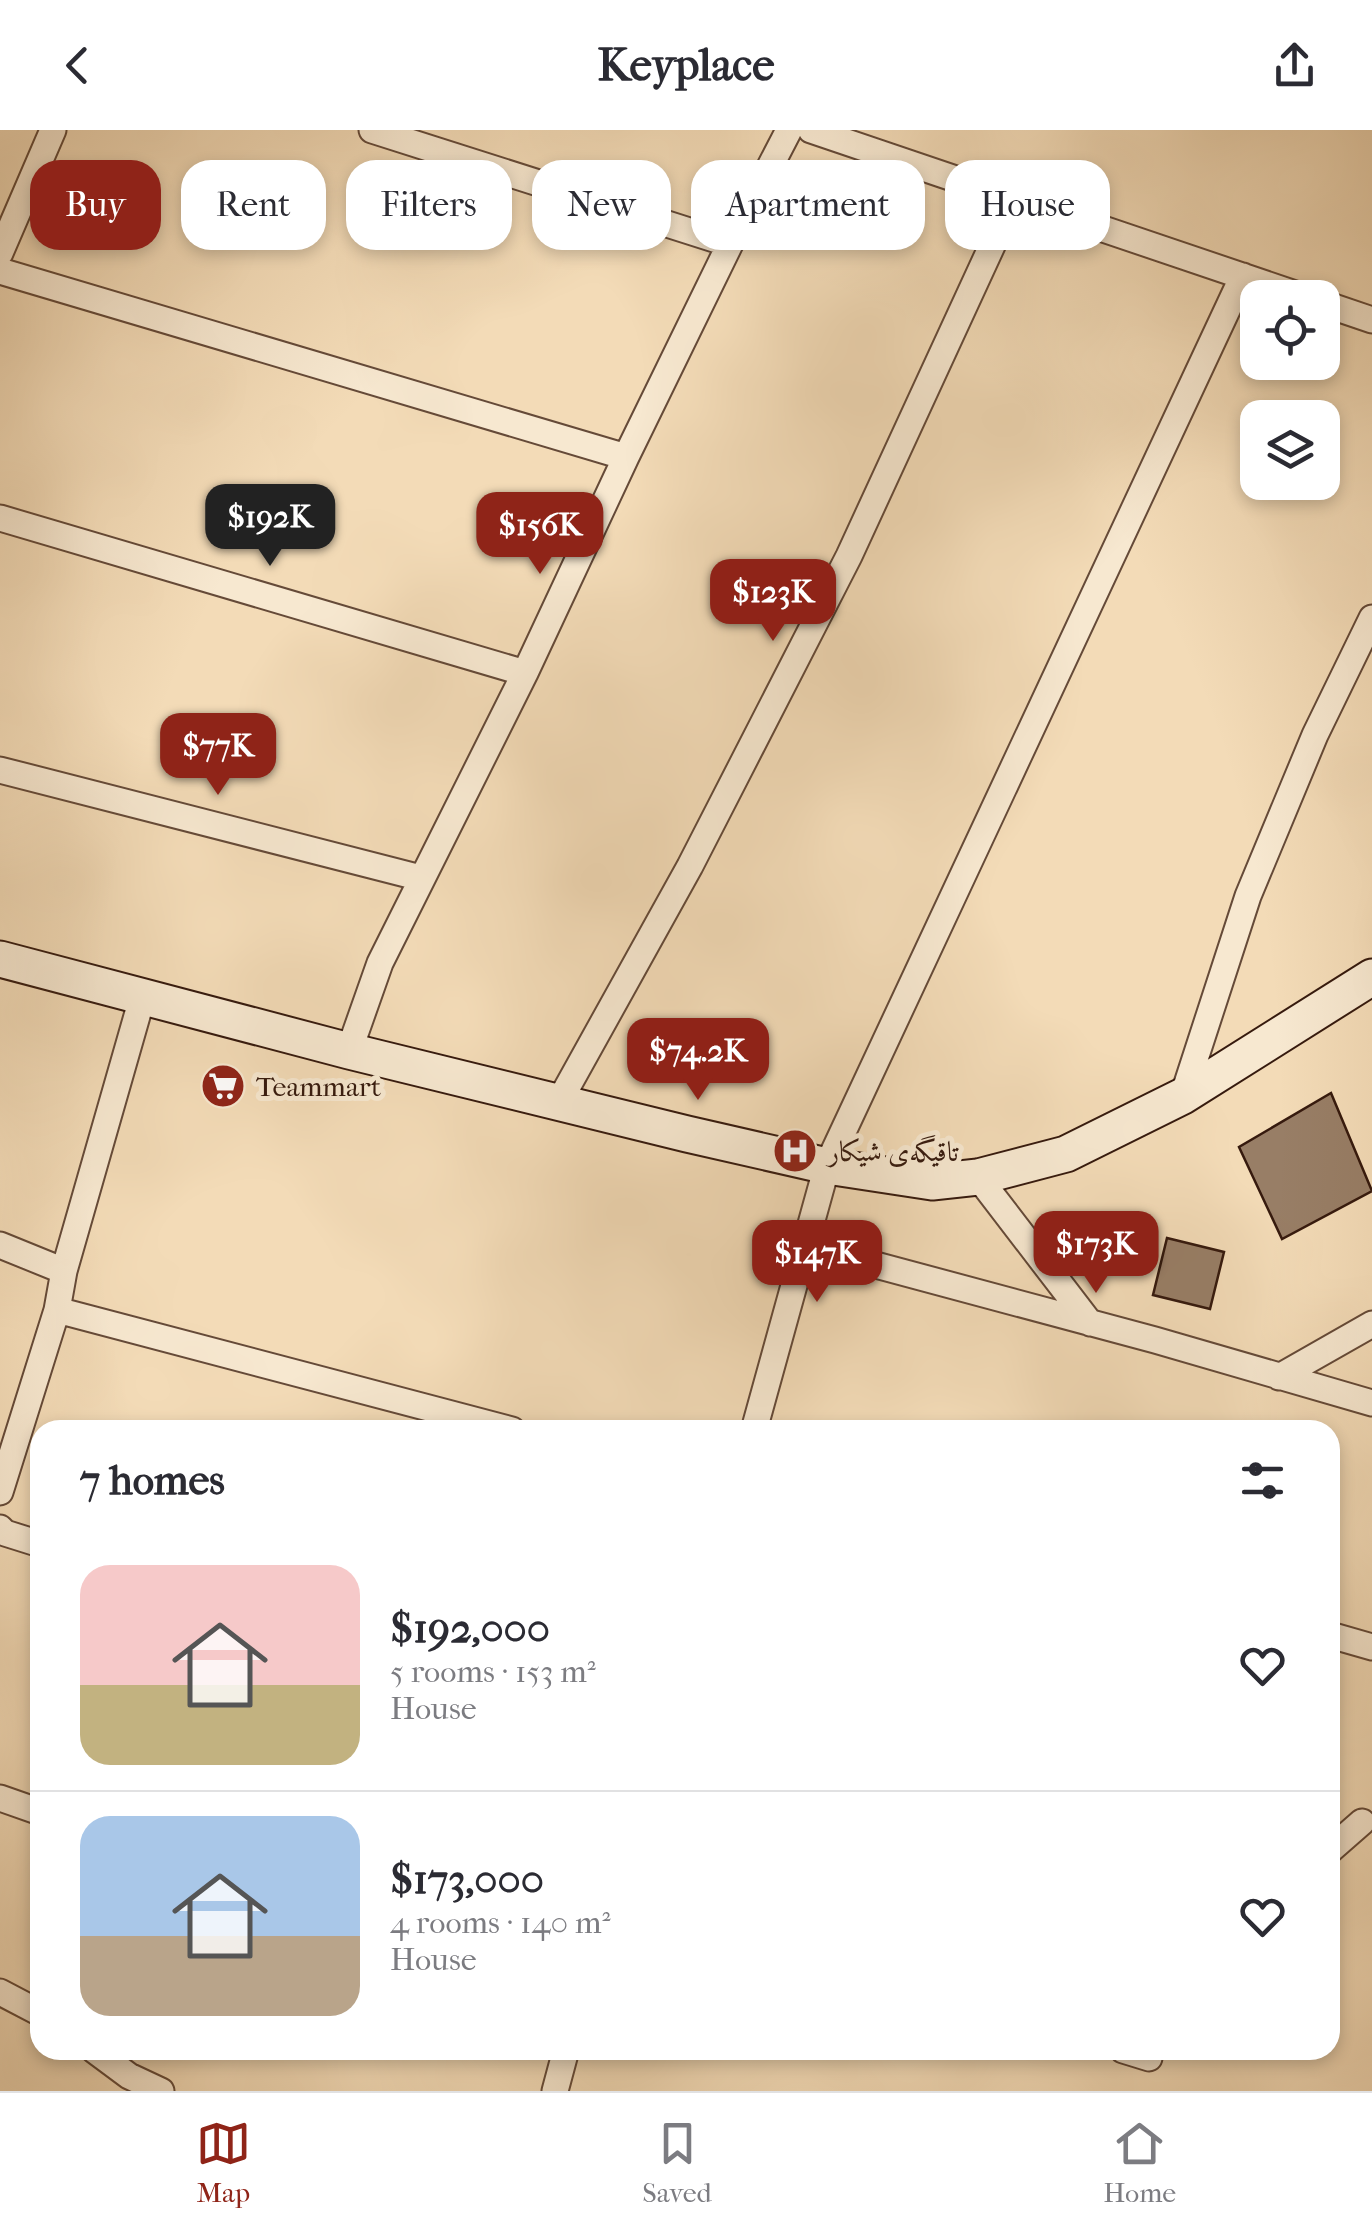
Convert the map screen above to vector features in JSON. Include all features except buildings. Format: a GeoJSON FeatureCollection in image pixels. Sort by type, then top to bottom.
{"type":"FeatureCollection","features":[{"type":"Feature","properties":{"kind":"street"},"geometry":{"type":"LineString","coordinates":[[0,253],[53,130]]}},
{"type":"Feature","properties":{"kind":"street"},"geometry":{"type":"LineString","coordinates":[[372,130],[691,232]]}},
{"type":"Feature","properties":{"kind":"street"},"geometry":{"type":"LineString","coordinates":[[772,160],[789,130]]}},
{"type":"Feature","properties":{"kind":"street"},"geometry":{"type":"LineString","coordinates":[[811,130],[945,175]]}},
{"type":"Feature","properties":{"kind":"street"},"geometry":{"type":"LineString","coordinates":[[1110,231],[1255,280]]}},
{"type":"Feature","properties":{"kind":"street"},"geometry":{"type":"LineString","coordinates":[[348,1051],[380,963],[525,673],[727,250]]}},
{"type":"Feature","properties":{"kind":"street"},"geometry":{"type":"LineString","coordinates":[[559,1102],[690,866],[850,556],[990,250]]}},
{"type":"Feature","properties":{"kind":"street"},"geometry":{"type":"LineString","coordinates":[[0,271],[626,456]]}},
{"type":"Feature","properties":{"kind":"street"},"geometry":{"type":"LineString","coordinates":[[757,1420],[827,1166],[1244,276]]}},
{"type":"Feature","properties":{"kind":"street"},"geometry":{"type":"LineString","coordinates":[[1340,309],[1372,320]]}},
{"type":"Feature","properties":{"kind":"street"},"geometry":{"type":"LineString","coordinates":[[0,518],[525,673]]}},
{"type":"Feature","properties":{"kind":"street"},"geometry":{"type":"LineString","coordinates":[[1183,1096],[1248,896],[1314,736],[1372,618]]}},
{"type":"Feature","properties":{"kind":"street"},"geometry":{"type":"LineString","coordinates":[[0,770],[422,878]]}},
{"type":"Feature","properties":{"kind":"street"},"geometry":{"type":"LineString","coordinates":[[0,959],[559,1102],[827,1166],[932,1182],[978,1177],[1066,1154],[1183,1096],[1372,977]]}},
{"type":"Feature","properties":{"kind":"street"},"geometry":{"type":"LineString","coordinates":[[0,1492],[56,1310],[64,1270],[144,996]]}},
{"type":"Feature","properties":{"kind":"street"},"geometry":{"type":"LineString","coordinates":[[978,1177],[1090,1323]]}},
{"type":"Feature","properties":{"kind":"street"},"geometry":{"type":"LineString","coordinates":[[0,1245],[64,1270]]}},
{"type":"Feature","properties":{"kind":"street"},"geometry":{"type":"LineString","coordinates":[[805,1246],[1372,1403]]}},
{"type":"Feature","properties":{"kind":"street"},"geometry":{"type":"LineString","coordinates":[[56,1310],[474,1420]]}},
{"type":"Feature","properties":{"kind":"street"},"geometry":{"type":"LineString","coordinates":[[1279,1377],[1372,1324]]}},
{"type":"Feature","properties":{"kind":"street"},"geometry":{"type":"LineString","coordinates":[[0,1528],[30,1541]]}},
{"type":"Feature","properties":{"kind":"street"},"geometry":{"type":"LineString","coordinates":[[1340,1638],[1372,1647]]}},
{"type":"Feature","properties":{"kind":"street"},"geometry":{"type":"LineString","coordinates":[[0,1798],[30,1808]]}},
{"type":"Feature","properties":{"kind":"street"},"geometry":{"type":"LineString","coordinates":[[1340,1841],[1362,1822]]}},
{"type":"Feature","properties":{"kind":"street"},"geometry":{"type":"LineString","coordinates":[[0,1992],[30,2008]]}},
{"type":"Feature","properties":{"kind":"street"},"geometry":{"type":"LineString","coordinates":[[108,2060],[161,2091]]}},
{"type":"Feature","properties":{"kind":"street"},"geometry":{"type":"LineString","coordinates":[[555,2091],[563,2060]]}},
{"type":"Feature","properties":{"kind":"place","name":"Teammart"},"geometry":{"type":"Point","coordinates":[223,1086]}},
{"type":"Feature","properties":{"kind":"place","name":"تاقیگەی شیکار"},"geometry":{"type":"Point","coordinates":[795,1151]}}]}
